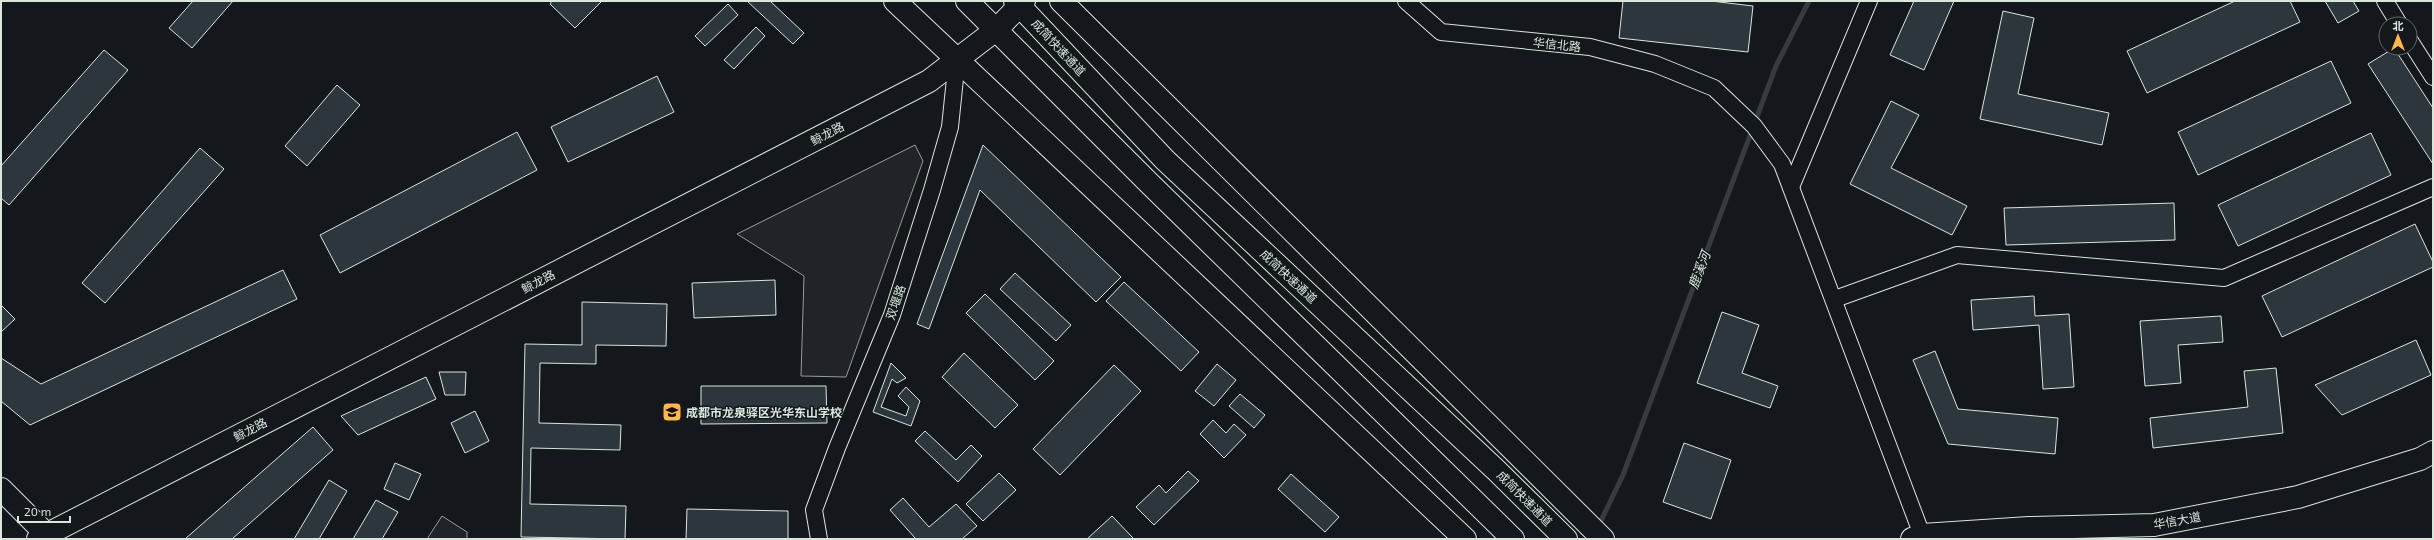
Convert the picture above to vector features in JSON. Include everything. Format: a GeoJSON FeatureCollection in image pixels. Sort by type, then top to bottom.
{"type":"FeatureCollection","features":[{"type":"Feature","properties":{"kind":"main road"},"geometry":{"type":"LineString","coordinates":[[895,1],[1464,539]]}},
{"type":"Feature","properties":{"kind":"main road"},"geometry":{"type":"LineString","coordinates":[[967,1],[997,29],[1150,184],[1513,539]]}},
{"type":"Feature","properties":{"kind":"main road"},"geometry":{"type":"LineString","coordinates":[[1062,1],[1603,539]]}},
{"type":"Feature","properties":{"kind":"main road","name":"鲸龙路"},"geometry":{"type":"LineString","coordinates":[[45,537],[929,81],[997,29],[1020,2]]}},
{"type":"Feature","properties":{"kind":"main road","name":"成简快速通道"},"geometry":{"type":"LineString","coordinates":[[1020,2],[1165,160],[1496,470],[1566,539]]}},
{"type":"Feature","properties":{"kind":"main road","name":"华信大道"},"geometry":{"type":"LineString","coordinates":[[1920,538],[2029,528],[2154,525],[2298,498],[2420,459],[2433,452]]}},
{"type":"Feature","properties":{"kind":"main road"},"geometry":{"type":"LineString","coordinates":[[1,489],[45,537]]}},
{"type":"Feature","properties":{"kind":"street","name":"华信北路"},"geometry":{"type":"LineString","coordinates":[[1406,1],[1441,32],[1590,47],[1655,64],[1714,88],[1754,126],[1782,164],[1791,187]]}},
{"type":"Feature","properties":{"kind":"street"},"geometry":{"type":"LineString","coordinates":[[1869,1],[1791,187],[1835,299],[1920,538]]}},
{"type":"Feature","properties":{"kind":"street"},"geometry":{"type":"LineString","coordinates":[[2384,1],[2394,16]]}},
{"type":"Feature","properties":{"kind":"street"},"geometry":{"type":"LineString","coordinates":[[2418,54],[2433,77]]}},
{"type":"Feature","properties":{"kind":"street","name":"双堰路"},"geometry":{"type":"LineString","coordinates":[[819,539],[814,510],[837,448],[892,315],[950,127],[957,59]]}},
{"type":"Feature","properties":{"kind":"street"},"geometry":{"type":"LineString","coordinates":[[1835,299],[1957,255],[2224,278],[2433,187]]}},
{"type":"Feature","properties":{"kind":"shaded area"},"geometry":{"type":"Polygon","coordinates":[[[915,145],[923,161],[846,377],[801,376],[804,276],[737,234],[915,145]]]}},
{"type":"Feature","properties":{"kind":"shaded area"},"geometry":{"type":"Polygon","coordinates":[[[442,516],[467,532],[467,539],[427,539],[442,516]]]}},
{"type":"Feature","properties":{"kind":"building"},"geometry":{"type":"Polygon","coordinates":[[[193,1],[233,1],[192,48],[169,28],[193,1]]]}},
{"type":"Feature","properties":{"kind":"building"},"geometry":{"type":"Polygon","coordinates":[[[552,1],[602,1],[575,28],[550,4],[552,1]]]}},
{"type":"Feature","properties":{"kind":"building"},"geometry":{"type":"Polygon","coordinates":[[[747,1],[770,1],[804,33],[793,44],[747,1]]]}},
{"type":"Feature","properties":{"kind":"building"},"geometry":{"type":"Polygon","coordinates":[[[1623,1],[1711,1],[1753,6],[1748,52],[1619,38],[1623,1]]]}},
{"type":"Feature","properties":{"kind":"building"},"geometry":{"type":"Polygon","coordinates":[[[1914,1],[1954,1],[1924,70],[1890,55],[1914,1]]]}},
{"type":"Feature","properties":{"kind":"building"},"geometry":{"type":"Polygon","coordinates":[[[2235,1],[2290,1],[2300,22],[2147,93],[2127,51],[2235,1]]]}},
{"type":"Feature","properties":{"kind":"building"},"geometry":{"type":"Polygon","coordinates":[[[2325,1],[2353,1],[2359,11],[2338,23],[2325,1]]]}},
{"type":"Feature","properties":{"kind":"building"},"geometry":{"type":"Polygon","coordinates":[[[728,4],[738,15],[705,46],[695,36],[728,4]]]}},
{"type":"Feature","properties":{"kind":"building"},"geometry":{"type":"Polygon","coordinates":[[[2003,11],[2034,18],[2018,94],[2109,113],[2102,145],[1980,119],[2003,11]]]}},
{"type":"Feature","properties":{"kind":"building"},"geometry":{"type":"Polygon","coordinates":[[[756,27],[765,36],[734,69],[724,60],[756,27]]]}},
{"type":"Feature","properties":{"kind":"building"},"geometry":{"type":"Polygon","coordinates":[[[104,50],[128,70],[9,205],[1,198],[1,166],[104,50]]]}},
{"type":"Feature","properties":{"kind":"building"},"geometry":{"type":"Polygon","coordinates":[[[2381,56],[2399,56],[2433,108],[2433,164],[2368,64],[2381,56]]]}},
{"type":"Feature","properties":{"kind":"building"},"geometry":{"type":"Polygon","coordinates":[[[2331,61],[2351,103],[2198,175],[2178,132],[2331,61]]]}},
{"type":"Feature","properties":{"kind":"building"},"geometry":{"type":"Polygon","coordinates":[[[657,76],[674,112],[568,162],[551,127],[657,76]]]}},
{"type":"Feature","properties":{"kind":"building"},"geometry":{"type":"Polygon","coordinates":[[[337,85],[360,105],[307,166],[285,146],[337,85]]]}},
{"type":"Feature","properties":{"kind":"building"},"geometry":{"type":"Polygon","coordinates":[[[1891,101],[1919,115],[1891,168],[1967,206],[1952,235],[1850,184],[1891,101]]]}},
{"type":"Feature","properties":{"kind":"building"},"geometry":{"type":"Polygon","coordinates":[[[517,132],[537,170],[340,273],[320,235],[517,132]]]}},
{"type":"Feature","properties":{"kind":"building"},"geometry":{"type":"Polygon","coordinates":[[[2371,133],[2391,175],[2238,246],[2218,205],[2371,133]]]}},
{"type":"Feature","properties":{"kind":"building"},"geometry":{"type":"Polygon","coordinates":[[[983,145],[1121,277],[1096,302],[980,190],[929,329],[917,324],[983,145]]]}},
{"type":"Feature","properties":{"kind":"building"},"geometry":{"type":"Polygon","coordinates":[[[200,148],[224,169],[105,303],[82,283],[200,148]]]}},
{"type":"Feature","properties":{"kind":"building"},"geometry":{"type":"Polygon","coordinates":[[[2174,203],[2175,240],[2006,245],[2004,208],[2174,203]]]}},
{"type":"Feature","properties":{"kind":"building"},"geometry":{"type":"Polygon","coordinates":[[[2415,224],[2433,262],[2433,267],[2282,337],[2262,296],[2415,224]]]}},
{"type":"Feature","properties":{"kind":"building"},"geometry":{"type":"Polygon","coordinates":[[[283,270],[297,299],[30,425],[1,401],[1,358],[41,384],[283,270]]]}},
{"type":"Feature","properties":{"kind":"building"},"geometry":{"type":"Polygon","coordinates":[[[1015,273],[1071,325],[1056,341],[1000,289],[1015,273]]]}},
{"type":"Feature","properties":{"kind":"building"},"geometry":{"type":"Polygon","coordinates":[[[775,280],[776,315],[694,318],[692,283],[775,280]]]}},
{"type":"Feature","properties":{"kind":"building"},"geometry":{"type":"Polygon","coordinates":[[[1124,282],[1199,352],[1181,371],[1106,301],[1124,282]]]}},
{"type":"Feature","properties":{"kind":"building"},"geometry":{"type":"Polygon","coordinates":[[[985,294],[1054,361],[1035,380],[966,313],[985,294]]]}},
{"type":"Feature","properties":{"kind":"building"},"geometry":{"type":"Polygon","coordinates":[[[2034,296],[2035,316],[2069,314],[2074,387],[2043,389],[2039,325],[1973,330],[1971,300],[2034,296]]]}},
{"type":"Feature","properties":{"kind":"building"},"geometry":{"type":"Polygon","coordinates":[[[582,302],[667,304],[666,346],[596,345],[596,364],[540,363],[539,423],[621,425],[620,450],[531,448],[530,504],[626,506],[625,539],[521,537],[525,344],[582,345],[582,302]]]}},
{"type":"Feature","properties":{"kind":"building"},"geometry":{"type":"Polygon","coordinates":[[[1,305],[15,319],[1,332],[1,305]]]}},
{"type":"Feature","properties":{"kind":"building"},"geometry":{"type":"Polygon","coordinates":[[[1722,312],[1759,325],[1742,373],[1778,386],[1770,408],[1697,383],[1722,312]]]}},
{"type":"Feature","properties":{"kind":"building"},"geometry":{"type":"Polygon","coordinates":[[[2221,316],[2223,342],[2178,345],[2181,383],[2145,386],[2140,321],[2221,316]]]}},
{"type":"Feature","properties":{"kind":"building"},"geometry":{"type":"Polygon","coordinates":[[[2416,340],[2431,375],[2342,415],[2315,385],[2416,340]]]}},
{"type":"Feature","properties":{"kind":"building"},"geometry":{"type":"Polygon","coordinates":[[[1935,351],[1958,409],[2058,418],[2055,454],[1948,444],[1913,360],[1935,351]]]}},
{"type":"Feature","properties":{"kind":"building"},"geometry":{"type":"Polygon","coordinates":[[[964,353],[1018,405],[995,428],[942,377],[964,353]]]}},
{"type":"Feature","properties":{"kind":"building"},"geometry":{"type":"Polygon","coordinates":[[[891,363],[906,378],[897,383],[892,379],[881,407],[906,416],[909,407],[898,396],[906,387],[920,401],[911,426],[873,412],[891,363]]]}},
{"type":"Feature","properties":{"kind":"building"},"geometry":{"type":"Polygon","coordinates":[[[1217,364],[1236,380],[1214,406],[1195,391],[1217,364]]]}},
{"type":"Feature","properties":{"kind":"building"},"geometry":{"type":"Polygon","coordinates":[[[1114,365],[1141,391],[1060,475],[1033,449],[1114,365]]]}},
{"type":"Feature","properties":{"kind":"building"},"geometry":{"type":"Polygon","coordinates":[[[2276,368],[2283,433],[2153,448],[2150,418],[2248,407],[2244,371],[2276,368]]]}},
{"type":"Feature","properties":{"kind":"building"},"geometry":{"type":"Polygon","coordinates":[[[439,372],[466,372],[465,395],[445,395],[439,372]]]}},
{"type":"Feature","properties":{"kind":"building"},"geometry":{"type":"Polygon","coordinates":[[[426,377],[436,399],[358,435],[341,416],[426,377]]]}},
{"type":"Feature","properties":{"kind":"building"},"geometry":{"type":"Polygon","coordinates":[[[701,386],[826,386],[827,423],[701,424],[701,386]]]}},
{"type":"Feature","properties":{"kind":"building"},"geometry":{"type":"Polygon","coordinates":[[[1240,394],[1265,415],[1254,428],[1229,406],[1240,394]]]}},
{"type":"Feature","properties":{"kind":"building"},"geometry":{"type":"Polygon","coordinates":[[[475,411],[489,441],[465,453],[451,423],[475,411]]]}},
{"type":"Feature","properties":{"kind":"building"},"geometry":{"type":"Polygon","coordinates":[[[1213,420],[1226,433],[1234,424],[1246,435],[1224,458],[1200,434],[1213,420]]]}},
{"type":"Feature","properties":{"kind":"building"},"geometry":{"type":"Polygon","coordinates":[[[313,427],[333,450],[232,539],[185,539],[313,427]]]}},
{"type":"Feature","properties":{"kind":"building"},"geometry":{"type":"Polygon","coordinates":[[[925,431],[956,460],[971,445],[982,456],[958,482],[915,441],[925,431]]]}},
{"type":"Feature","properties":{"kind":"building"},"geometry":{"type":"Polygon","coordinates":[[[1684,443],[1731,460],[1711,519],[1663,502],[1684,443]]]}},
{"type":"Feature","properties":{"kind":"building"},"geometry":{"type":"Polygon","coordinates":[[[395,463],[421,474],[409,500],[384,489],[395,463]]]}},
{"type":"Feature","properties":{"kind":"building"},"geometry":{"type":"Polygon","coordinates":[[[1188,471],[1199,481],[1154,525],[1136,507],[1159,485],[1166,493],[1188,471]]]}},
{"type":"Feature","properties":{"kind":"building"},"geometry":{"type":"Polygon","coordinates":[[[999,473],[1016,490],[983,521],[966,504],[999,473]]]}},
{"type":"Feature","properties":{"kind":"building"},"geometry":{"type":"Polygon","coordinates":[[[1291,474],[1339,517],[1325,532],[1278,489],[1291,474]]]}},
{"type":"Feature","properties":{"kind":"building"},"geometry":{"type":"Polygon","coordinates":[[[329,480],[347,491],[319,539],[294,539],[329,480]]]}},
{"type":"Feature","properties":{"kind":"building"},"geometry":{"type":"Polygon","coordinates":[[[903,498],[929,527],[956,504],[977,526],[962,539],[916,539],[890,510],[903,498]]]}},
{"type":"Feature","properties":{"kind":"building"},"geometry":{"type":"Polygon","coordinates":[[[376,500],[398,512],[382,539],[353,539],[376,500]]]}},
{"type":"Feature","properties":{"kind":"building"},"geometry":{"type":"Polygon","coordinates":[[[687,509],[788,511],[788,539],[686,539],[687,509]]]}},
{"type":"Feature","properties":{"kind":"building"},"geometry":{"type":"Polygon","coordinates":[[[1112,516],[1134,539],[1087,539],[1112,516]]]}},
{"type":"Feature","properties":{"kind":"waterway","name":"鹿溪河"},"geometry":{"type":"LineString","coordinates":[[1598,527],[1623,475],[1776,66],[1809,1]]}},
{"type":"Feature","properties":{"kind":"place","name":"成都市龙泉驿区光华东山学校"},"geometry":{"type":"Point","coordinates":[672,412]}}]}
